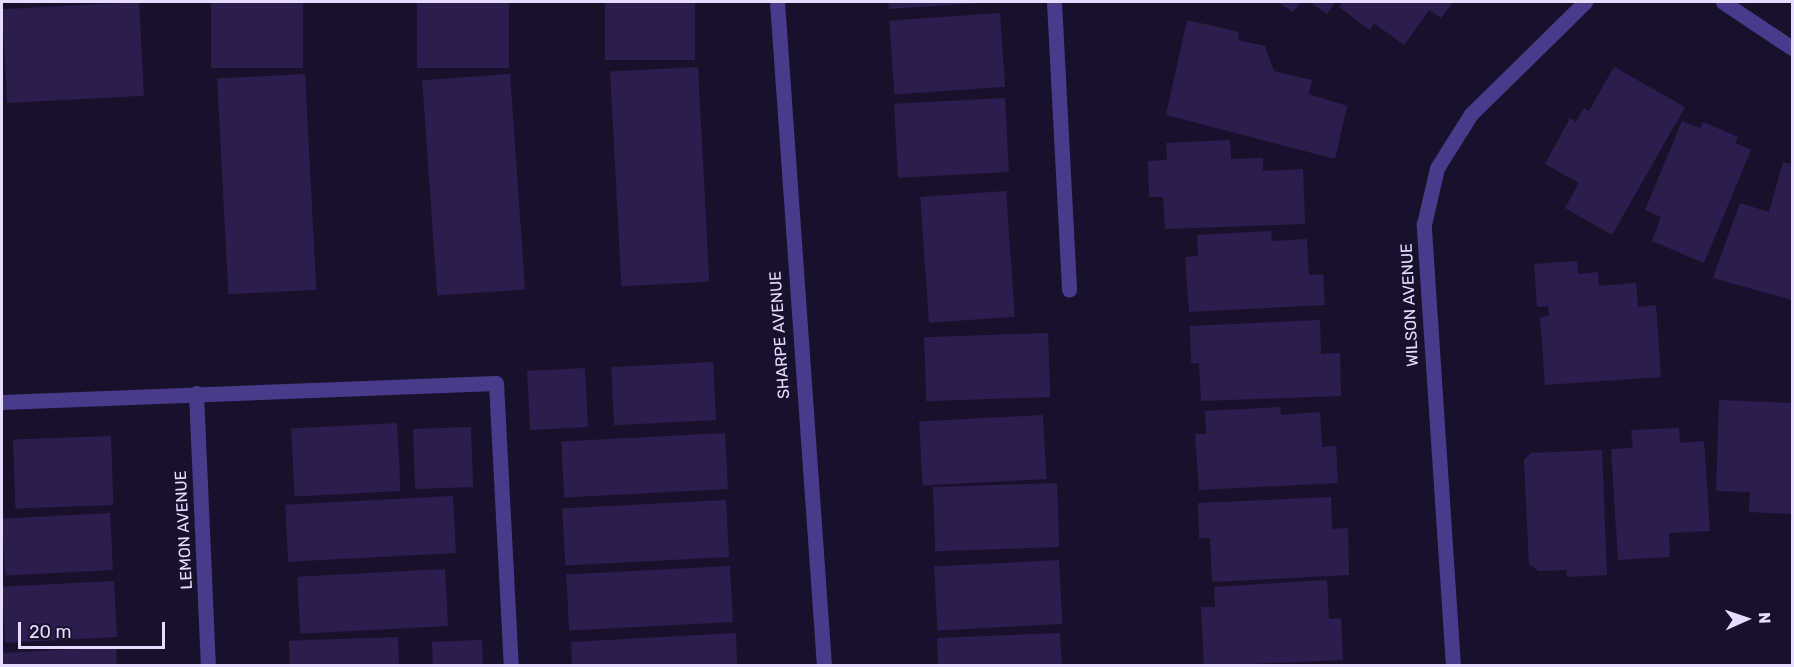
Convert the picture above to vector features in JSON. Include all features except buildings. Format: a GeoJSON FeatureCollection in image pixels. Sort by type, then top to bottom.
{"type":"FeatureCollection","features":[{"type":"Feature","properties":{"kind":"street","name":"SHARPE AVENUE"},"geometry":{"type":"LineString","coordinates":[[777,2],[824,666]]}},
{"type":"Feature","properties":{"kind":"street"},"geometry":{"type":"LineString","coordinates":[[1054,2],[1069,290]]}},
{"type":"Feature","properties":{"kind":"street","name":"WILSON AVENUE"},"geometry":{"type":"LineString","coordinates":[[1453,666],[1424,224],[1437,168],[1472,114],[1586,2]]}},
{"type":"Feature","properties":{"kind":"street"},"geometry":{"type":"LineString","coordinates":[[1722,2],[1792,48]]}},
{"type":"Feature","properties":{"kind":"street"},"geometry":{"type":"LineString","coordinates":[[2,402],[496,382],[511,666]]}},
{"type":"Feature","properties":{"kind":"street","name":"LEMON AVENUE"},"geometry":{"type":"LineString","coordinates":[[196,393],[208,666]]}}]}
